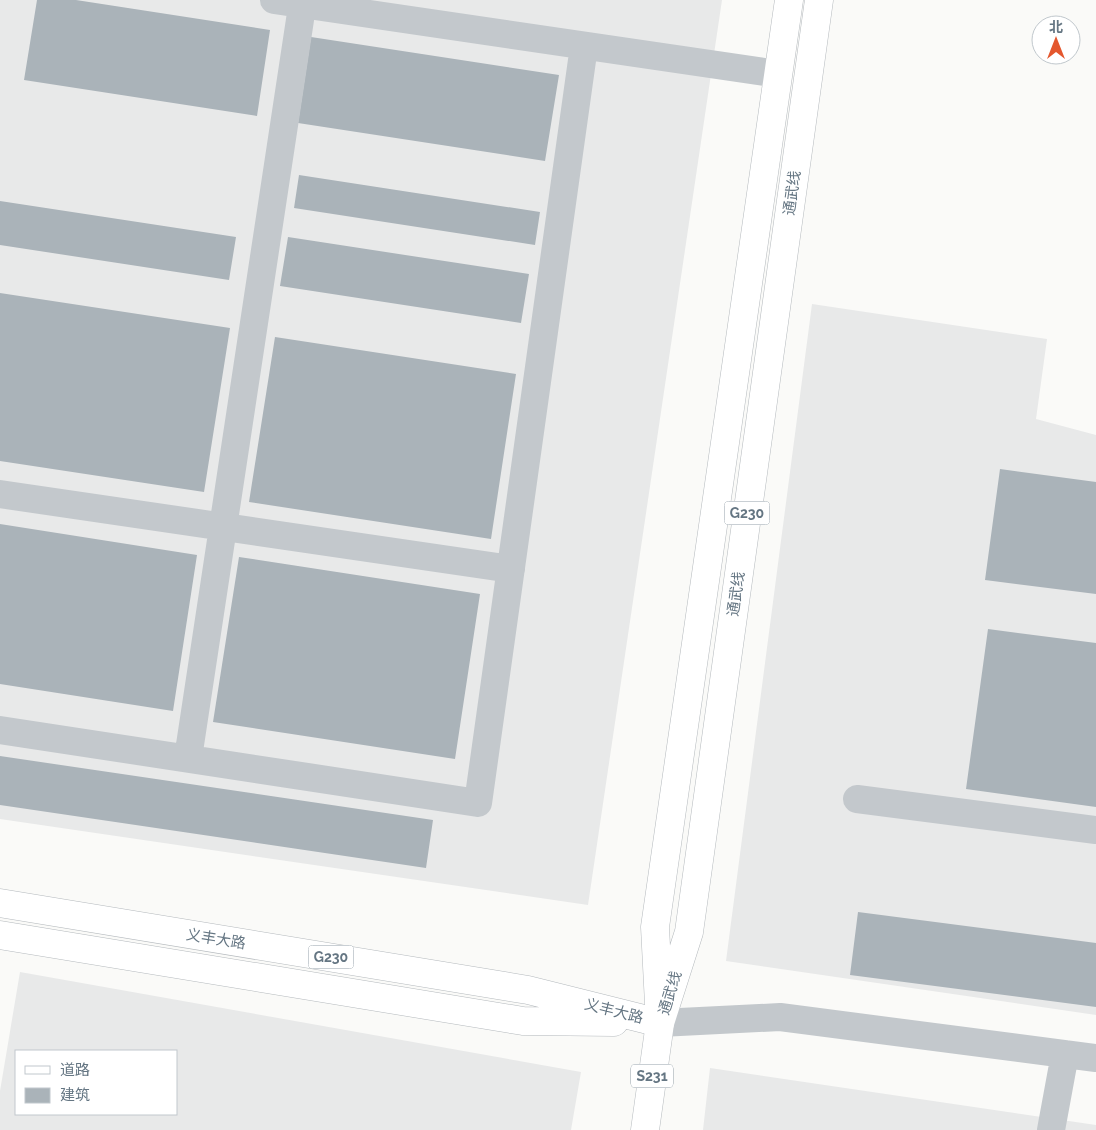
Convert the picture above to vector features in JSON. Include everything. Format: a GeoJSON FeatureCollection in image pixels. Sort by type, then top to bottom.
{"type":"FeatureCollection","features":[{"type":"Feature","properties":{"kind":"main road","name":"通武线"},"geometry":{"type":"LineString","coordinates":[[660,1023],[655,927],[788,0]]}},
{"type":"Feature","properties":{"kind":"main road","name":"通武线"},"geometry":{"type":"LineString","coordinates":[[660,1023],[688,932],[819,0]]}},
{"type":"Feature","properties":{"kind":"main road","name":"义丰大路"},"geometry":{"type":"LineString","coordinates":[[0,903],[528,990],[660,1023]]}},
{"type":"Feature","properties":{"kind":"main road","name":"义丰大路"},"geometry":{"type":"LineString","coordinates":[[0,935],[523,1021],[660,1023]]}},
{"type":"Feature","properties":{"kind":"main road","name":"S231"},"geometry":{"type":"LineString","coordinates":[[645,1130],[660,1023]]}},
{"type":"Feature","properties":{"kind":"street"},"geometry":{"type":"LineString","coordinates":[[274,0],[303,2],[778,74]]}},
{"type":"Feature","properties":{"kind":"street"},"geometry":{"type":"LineString","coordinates":[[188,758],[303,2]]}},
{"type":"Feature","properties":{"kind":"street"},"geometry":{"type":"LineString","coordinates":[[0,730],[478,803],[584,46]]}},
{"type":"Feature","properties":{"kind":"street"},"geometry":{"type":"LineString","coordinates":[[0,494],[511,569]]}},
{"type":"Feature","properties":{"kind":"street"},"geometry":{"type":"LineString","coordinates":[[856,799],[1096,830]]}},
{"type":"Feature","properties":{"kind":"street"},"geometry":{"type":"LineString","coordinates":[[660,1023],[780,1016],[1096,1058]]}},
{"type":"Feature","properties":{"kind":"street"},"geometry":{"type":"LineString","coordinates":[[1051,1130],[1065,1054]]}},
{"type":"Feature","properties":{"kind":"shaded area"},"geometry":{"type":"Polygon","coordinates":[[[0,0],[722,0],[588,905],[0,819],[0,0]]]}},
{"type":"Feature","properties":{"kind":"shaded area"},"geometry":{"type":"Polygon","coordinates":[[[812,304],[1047,339],[1036,419],[1096,435],[1096,1015],[726,961],[812,304]]]}},
{"type":"Feature","properties":{"kind":"shaded area"},"geometry":{"type":"Polygon","coordinates":[[[20,972],[581,1072],[571,1130],[0,1130],[0,1091],[20,972]]]}},
{"type":"Feature","properties":{"kind":"shaded area"},"geometry":{"type":"Polygon","coordinates":[[[710,1068],[1096,1125],[1096,1130],[703,1130],[710,1068]]]}},
{"type":"Feature","properties":{"kind":"building"},"geometry":{"type":"Polygon","coordinates":[[[37,0],[76,0],[270,30],[257,116],[24,80],[37,0]]]}},
{"type":"Feature","properties":{"kind":"building"},"geometry":{"type":"Polygon","coordinates":[[[311,37],[559,75],[545,161],[298,123],[311,37]]]}},
{"type":"Feature","properties":{"kind":"building"},"geometry":{"type":"Polygon","coordinates":[[[299,175],[540,212],[535,245],[294,208],[299,175]]]}},
{"type":"Feature","properties":{"kind":"building"},"geometry":{"type":"Polygon","coordinates":[[[0,201],[236,237],[229,280],[0,245],[0,201]]]}},
{"type":"Feature","properties":{"kind":"building"},"geometry":{"type":"Polygon","coordinates":[[[288,237],[529,274],[521,323],[280,286],[288,237]]]}},
{"type":"Feature","properties":{"kind":"building"},"geometry":{"type":"Polygon","coordinates":[[[0,293],[230,328],[204,492],[0,461],[0,293]]]}},
{"type":"Feature","properties":{"kind":"building"},"geometry":{"type":"Polygon","coordinates":[[[275,337],[516,374],[491,539],[249,502],[275,337]]]}},
{"type":"Feature","properties":{"kind":"building"},"geometry":{"type":"Polygon","coordinates":[[[1000,469],[1096,482],[1096,594],[985,580],[1000,469]]]}},
{"type":"Feature","properties":{"kind":"building"},"geometry":{"type":"Polygon","coordinates":[[[0,524],[197,555],[173,711],[0,684],[0,524]]]}},
{"type":"Feature","properties":{"kind":"building"},"geometry":{"type":"Polygon","coordinates":[[[239,557],[480,594],[455,759],[213,722],[239,557]]]}},
{"type":"Feature","properties":{"kind":"building"},"geometry":{"type":"Polygon","coordinates":[[[988,629],[1096,643],[1096,807],[966,789],[988,629]]]}},
{"type":"Feature","properties":{"kind":"building"},"geometry":{"type":"Polygon","coordinates":[[[0,756],[433,820],[426,868],[0,805],[0,756]]]}},
{"type":"Feature","properties":{"kind":"building"},"geometry":{"type":"Polygon","coordinates":[[[858,912],[1096,943],[1096,1007],[850,975],[858,912]]]}}]}
